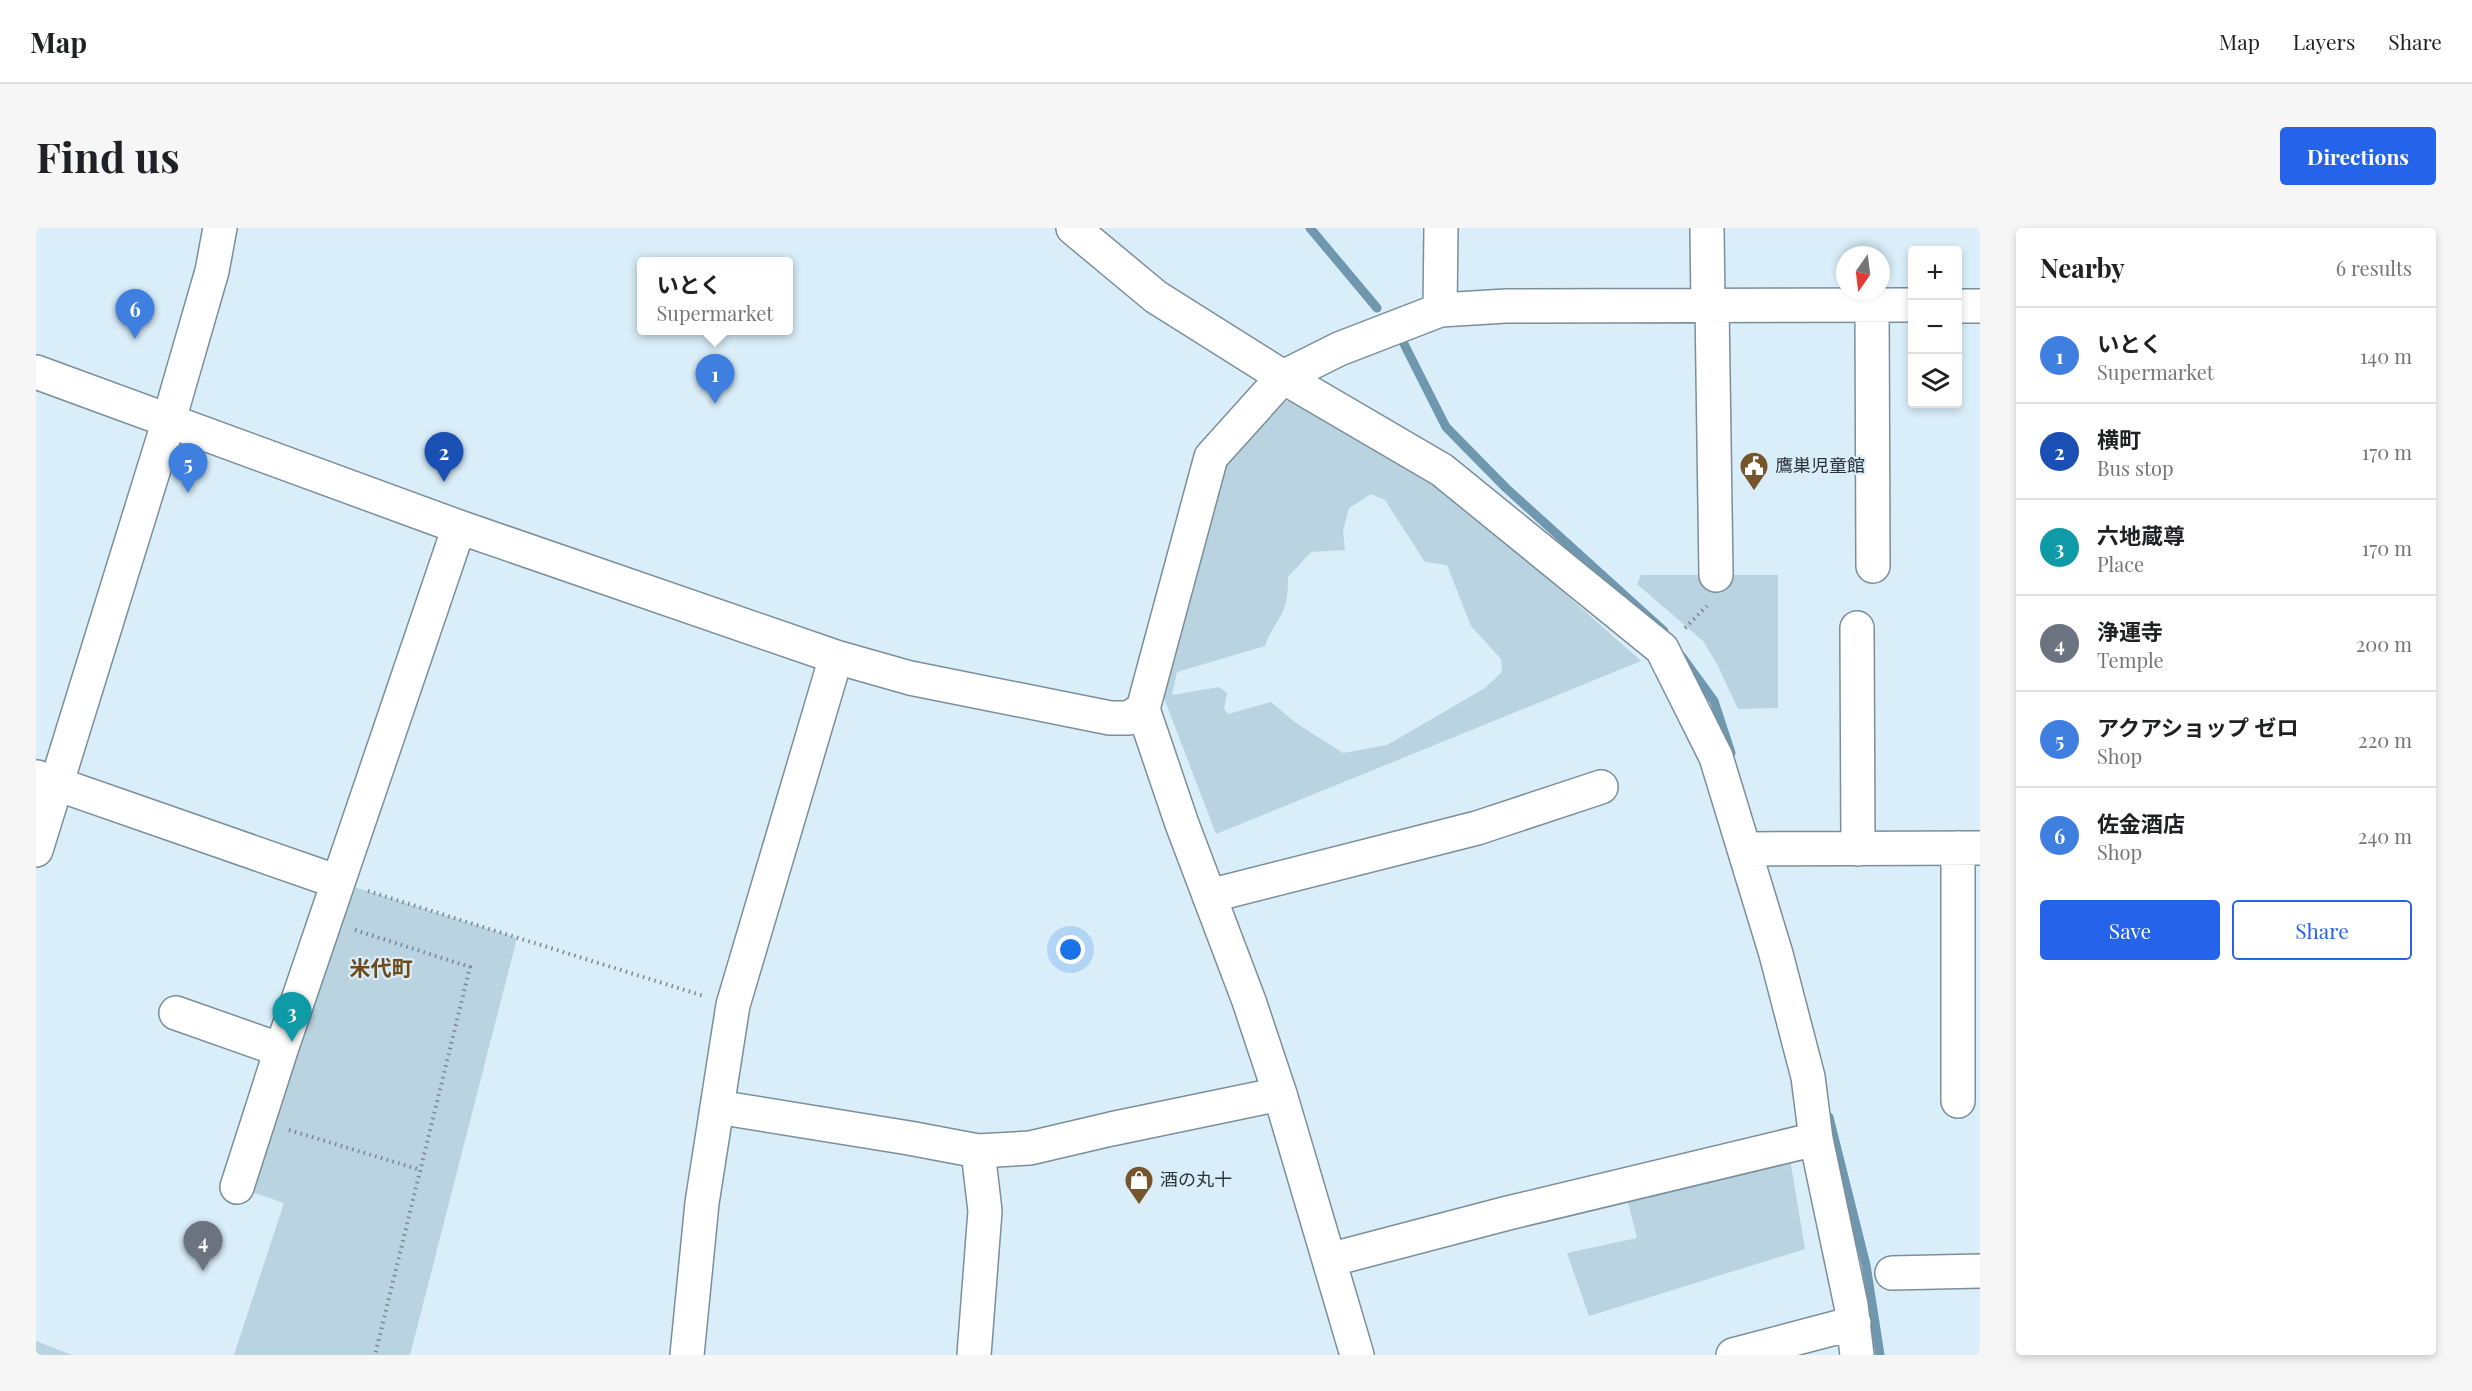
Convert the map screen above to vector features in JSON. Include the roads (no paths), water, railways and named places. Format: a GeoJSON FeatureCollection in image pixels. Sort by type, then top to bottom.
{"type":"FeatureCollection","features":[{"type":"Feature","properties":{"kind":"street"},"geometry":{"type":"LineString","coordinates":[[36,850],[46,780],[169,420],[212,271],[220,228]]}},
{"type":"Feature","properties":{"kind":"street"},"geometry":{"type":"LineString","coordinates":[[1073,228],[1156,297],[1283,377],[1442,470],[1662,649],[1716,757],[1776,954],[1808,1077],[1816,1139],[1856,1339],[1733,1355]]}},
{"type":"Feature","properties":{"kind":"street"},"geometry":{"type":"LineString","coordinates":[[1440,310],[1441,228]]}},
{"type":"Feature","properties":{"kind":"street"},"geometry":{"type":"LineString","coordinates":[[1707,228],[1716,575]]}},
{"type":"Feature","properties":{"kind":"street"},"geometry":{"type":"LineString","coordinates":[[1872,305],[1873,566]]}},
{"type":"Feature","properties":{"kind":"street"},"geometry":{"type":"LineString","coordinates":[[1357,1355],[1280,1094],[1249,1001],[1143,710],[1211,457],[1283,377],[1338,350],[1440,310],[1506,306],[1908,305]]}},
{"type":"Feature","properties":{"kind":"street"},"geometry":{"type":"LineString","coordinates":[[1962,306],[1980,306]]}},
{"type":"Feature","properties":{"kind":"street"},"geometry":{"type":"LineString","coordinates":[[36,372],[459,527],[836,657],[921,681],[1110,718],[1129,718],[1143,710]]}},
{"type":"Feature","properties":{"kind":"street"},"geometry":{"type":"LineString","coordinates":[[237,1187],[281,1050],[459,527]]}},
{"type":"Feature","properties":{"kind":"street"},"geometry":{"type":"LineString","coordinates":[[1857,627],[1858,849]]}},
{"type":"Feature","properties":{"kind":"street"},"geometry":{"type":"LineString","coordinates":[[687,1355],[702,1203],[733,1005],[836,657]]}},
{"type":"Feature","properties":{"kind":"street"},"geometry":{"type":"LineString","coordinates":[[46,780],[338,882]]}},
{"type":"Feature","properties":{"kind":"street"},"geometry":{"type":"LineString","coordinates":[[1209,896],[1477,828],[1601,787]]}},
{"type":"Feature","properties":{"kind":"street"},"geometry":{"type":"LineString","coordinates":[[1745,849],[1969,848],[1958,1101]]}},
{"type":"Feature","properties":{"kind":"street"},"geometry":{"type":"LineString","coordinates":[[176,1012],[281,1050]]}},
{"type":"Feature","properties":{"kind":"street"},"geometry":{"type":"LineString","coordinates":[[717,1107],[978,1151],[1030,1148],[1280,1094]]}},
{"type":"Feature","properties":{"kind":"street"},"geometry":{"type":"LineString","coordinates":[[1329,1260],[1508,1213],[1816,1139]]}},
{"type":"Feature","properties":{"kind":"street"},"geometry":{"type":"LineString","coordinates":[[974,1355],[985,1211],[978,1151]]}},
{"type":"Feature","properties":{"kind":"street"},"geometry":{"type":"LineString","coordinates":[[1892,1273],[1980,1271]]}},
{"type":"Feature","properties":{"kind":"waterway"},"geometry":{"type":"LineString","coordinates":[[1310,228],[1377,308]]}},
{"type":"Feature","properties":{"kind":"waterway"},"geometry":{"type":"LineString","coordinates":[[1402,340],[1446,427],[1506,488],[1664,631]]}},
{"type":"Feature","properties":{"kind":"waterway"},"geometry":{"type":"LineString","coordinates":[[1682,657],[1714,701],[1731,753]]}},
{"type":"Feature","properties":{"kind":"waterway"},"geometry":{"type":"LineString","coordinates":[[1829,1117],[1866,1265],[1880,1355]]}},
{"type":"Feature","properties":{"kind":"place","name":"佐金酒店"},"geometry":{"type":"Point","coordinates":[135,339]}},
{"type":"Feature","properties":{"kind":"place","name":"いとく"},"geometry":{"type":"Point","coordinates":[715,404]}},
{"type":"Feature","properties":{"kind":"place","name":"横町"},"geometry":{"type":"Point","coordinates":[444,482]}},
{"type":"Feature","properties":{"kind":"place","name":"鷹巣児童館"},"geometry":{"type":"Point","coordinates":[1754,492]}},
{"type":"Feature","properties":{"kind":"place","name":"アクアショップ ゼロ"},"geometry":{"type":"Point","coordinates":[188,493]}},
{"type":"Feature","properties":{"kind":"place","name":"六地蔵尊"},"geometry":{"type":"Point","coordinates":[292,1042]}},
{"type":"Feature","properties":{"kind":"place","name":"酒の丸十"},"geometry":{"type":"Point","coordinates":[1139,1206]}},
{"type":"Feature","properties":{"kind":"place","name":"浄運寺"},"geometry":{"type":"Point","coordinates":[203,1271]}},
{"type":"Feature","properties":{"kind":"district","name":"米代町"},"geometry":{"type":"Point","coordinates":[381,969]}}]}
